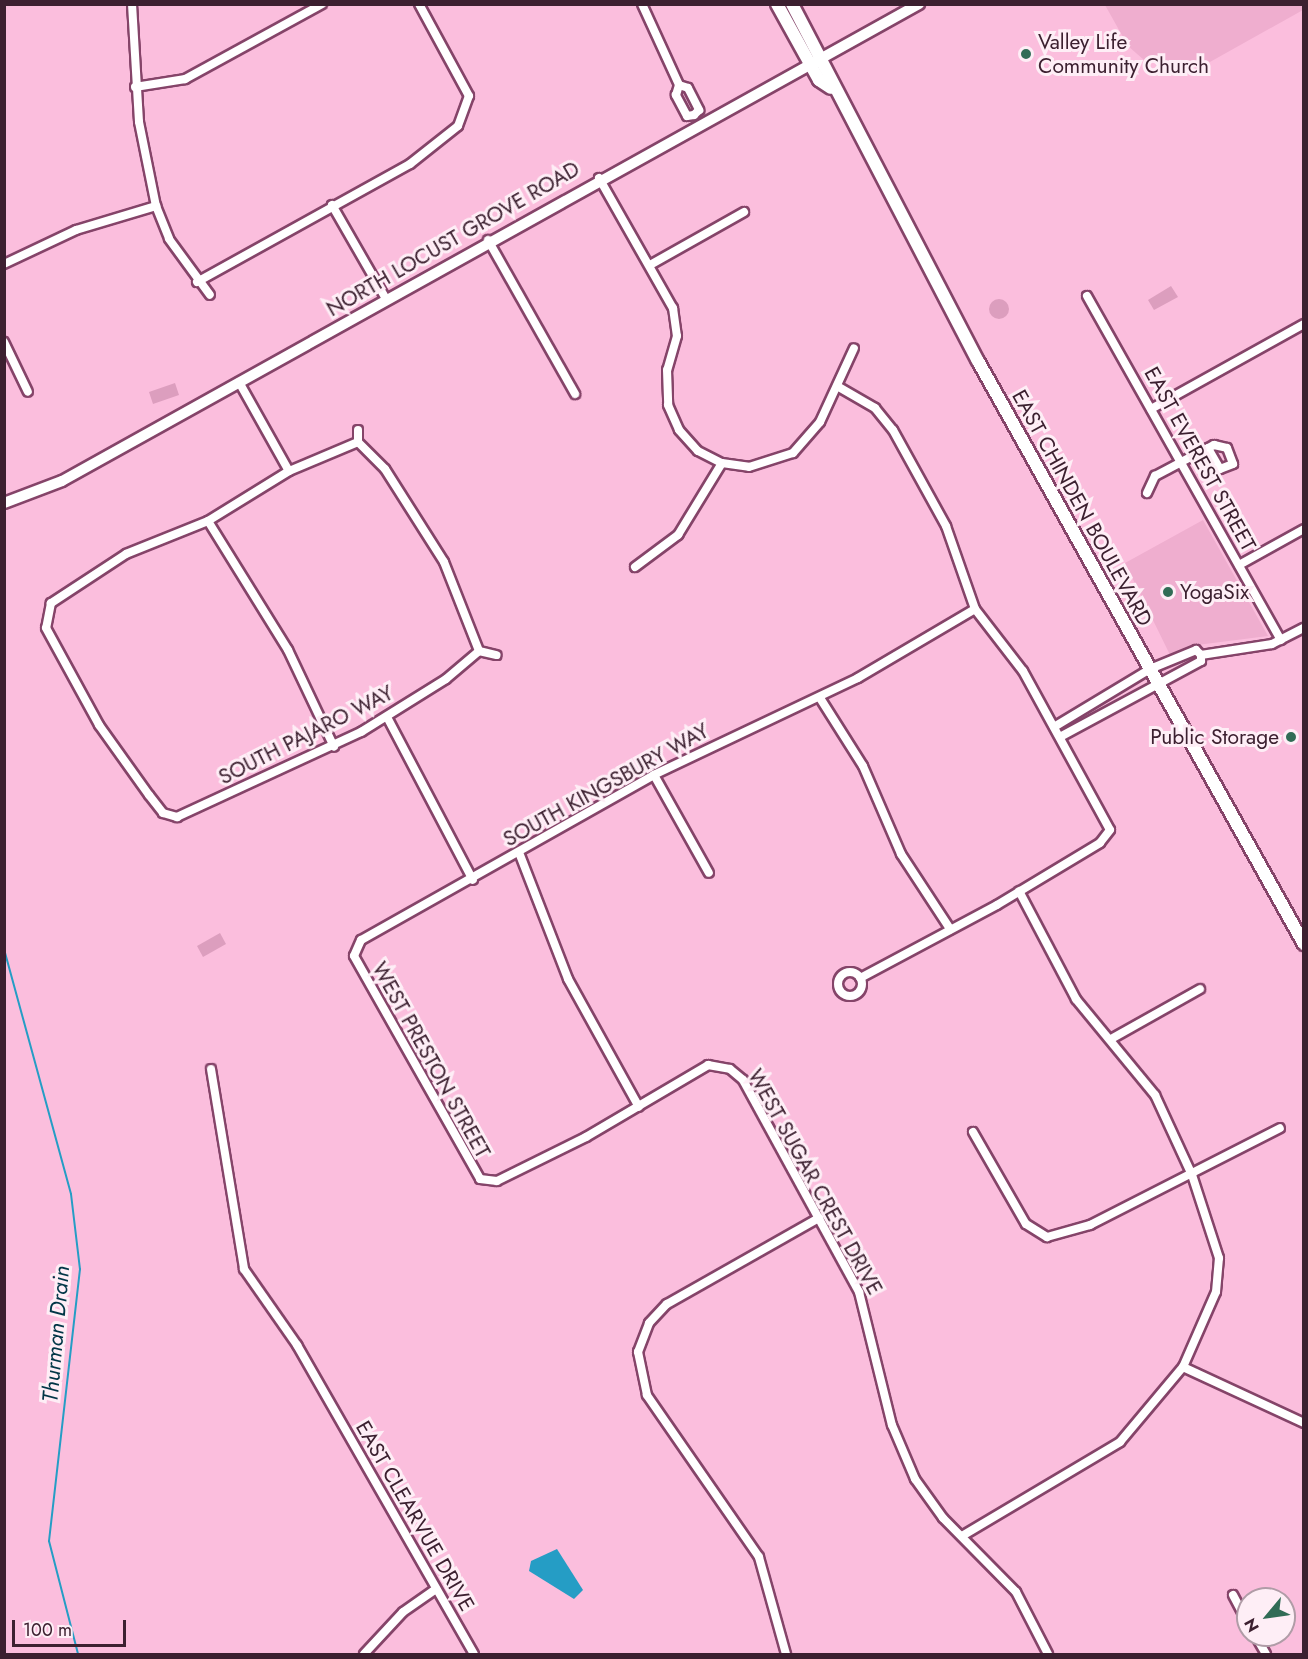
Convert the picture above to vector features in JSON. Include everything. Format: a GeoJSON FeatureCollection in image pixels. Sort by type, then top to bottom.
{"type":"FeatureCollection","features":[{"type":"Feature","properties":{"kind":"main road","name":"EAST CHINDEN BOULEVARD"},"geometry":{"type":"LineString","coordinates":[[777,4],[809,64],[831,88]]}},
{"type":"Feature","properties":{"kind":"main road","name":"EAST CHINDEN BOULEVARD"},"geometry":{"type":"LineString","coordinates":[[792,4],[821,58],[831,88],[1304,944]]}},
{"type":"Feature","properties":{"kind":"street"},"geometry":{"type":"LineString","coordinates":[[132,4],[135,87],[156,206],[196,282],[210,295]]}},
{"type":"Feature","properties":{"kind":"street"},"geometry":{"type":"LineString","coordinates":[[135,87],[185,79],[322,4]]}},
{"type":"Feature","properties":{"kind":"street"},"geometry":{"type":"LineString","coordinates":[[419,4],[465,86],[466,116]]}},
{"type":"Feature","properties":{"kind":"street"},"geometry":{"type":"LineString","coordinates":[[642,4],[679,85],[676,95],[687,116],[696,119],[699,110],[688,88],[679,85]]}},
{"type":"Feature","properties":{"kind":"street","name":"NORTH LOCUST GROVE ROAD"},"geometry":{"type":"LineString","coordinates":[[4,503],[62,481],[599,178],[696,119],[821,58],[919,4]]}},
{"type":"Feature","properties":{"kind":"street"},"geometry":{"type":"LineString","coordinates":[[196,282],[410,164],[466,116],[477,116]]}},
{"type":"Feature","properties":{"kind":"street"},"geometry":{"type":"LineString","coordinates":[[599,178],[650,265],[678,322],[667,370],[668,405],[686,439],[722,463],[759,466],[794,453],[812,435],[854,348]]}},
{"type":"Feature","properties":{"kind":"street"},"geometry":{"type":"LineString","coordinates":[[4,264],[76,230],[156,206]]}},
{"type":"Feature","properties":{"kind":"street"},"geometry":{"type":"LineString","coordinates":[[332,206],[386,299]]}},
{"type":"Feature","properties":{"kind":"street"},"geometry":{"type":"LineString","coordinates":[[650,265],[744,212]]}},
{"type":"Feature","properties":{"kind":"street"},"geometry":{"type":"LineString","coordinates":[[488,240],[574,394]]}},
{"type":"Feature","properties":{"kind":"street","name":"EAST EVEREST STREET"},"geometry":{"type":"LineString","coordinates":[[1087,296],[1281,640]]}},
{"type":"Feature","properties":{"kind":"street"},"geometry":{"type":"LineString","coordinates":[[1151,409],[1304,324]]}},
{"type":"Feature","properties":{"kind":"street"},"geometry":{"type":"LineString","coordinates":[[4,342],[28,392]]}},
{"type":"Feature","properties":{"kind":"street"},"geometry":{"type":"LineString","coordinates":[[239,382],[289,471]]}},
{"type":"Feature","properties":{"kind":"street"},"geometry":{"type":"LineString","coordinates":[[837,386],[875,408],[893,430],[946,526],[975,609],[1023,671],[1110,833],[1019,891],[860,978]]}},
{"type":"Feature","properties":{"kind":"street"},"geometry":{"type":"LineString","coordinates":[[358,430],[358,442],[385,469],[426,530],[470,618],[479,651],[497,655]]}},
{"type":"Feature","properties":{"kind":"street"},"geometry":{"type":"LineString","coordinates":[[334,747],[288,650],[208,520],[289,471],[358,442]]}},
{"type":"Feature","properties":{"kind":"street"},"geometry":{"type":"LineString","coordinates":[[1147,493],[1155,476],[1208,448]]}},
{"type":"Feature","properties":{"kind":"street"},"geometry":{"type":"LineString","coordinates":[[635,567],[678,535],[722,463]]}},
{"type":"Feature","properties":{"kind":"street","name":"SOUTH PAJARO WAY"},"geometry":{"type":"LineString","coordinates":[[208,520],[110,562],[57,596],[46,619],[50,636],[114,750],[172,818],[334,747],[387,717],[479,651]]}},
{"type":"Feature","properties":{"kind":"street"},"geometry":{"type":"LineString","coordinates":[[1239,565],[1304,529]]}},
{"type":"Feature","properties":{"kind":"street","name":"SOUTH KINGSBURY WAY"},"geometry":{"type":"LineString","coordinates":[[356,950],[362,940],[520,855],[654,775],[820,698],[975,609]]}},
{"type":"Feature","properties":{"kind":"street"},"geometry":{"type":"LineString","coordinates":[[1201,655],[1281,640],[1304,628]]}},
{"type":"Feature","properties":{"kind":"street"},"geometry":{"type":"LineString","coordinates":[[1054,727],[1150,669],[1196,650],[1201,655],[1201,661],[1060,737]]}},
{"type":"Feature","properties":{"kind":"street"},"geometry":{"type":"LineString","coordinates":[[820,698],[863,766],[901,854],[950,929]]}},
{"type":"Feature","properties":{"kind":"street"},"geometry":{"type":"LineString","coordinates":[[387,717],[473,880]]}},
{"type":"Feature","properties":{"kind":"street"},"geometry":{"type":"LineString","coordinates":[[654,775],[709,873]]}},
{"type":"Feature","properties":{"kind":"street"},"geometry":{"type":"LineString","coordinates":[[520,855],[568,979],[639,1107]]}},
{"type":"Feature","properties":{"kind":"street"},"geometry":{"type":"LineString","coordinates":[[962,1536],[1098,1459],[1139,1423],[1183,1367],[1208,1321],[1219,1258],[1192,1175],[1155,1095],[1076,999],[1019,891]]}},
{"type":"Feature","properties":{"kind":"street","name":"WEST PRESTON STREET"},"geometry":{"type":"LineString","coordinates":[[356,950],[356,962],[463,1154],[475,1174],[486,1181],[497,1181],[639,1107]]}},
{"type":"Feature","properties":{"kind":"street"},"geometry":{"type":"LineString","coordinates":[[1111,1039],[1200,989]]}},
{"type":"Feature","properties":{"kind":"street","name":"WEST SUGAR CREST DRIVE"},"geometry":{"type":"LineString","coordinates":[[639,1107],[708,1065],[730,1069],[743,1080],[819,1218],[864,1307],[904,1458],[928,1499],[1016,1592],[1048,1654]]}},
{"type":"Feature","properties":{"kind":"street","name":"EAST CLEARVUE DRIVE"},"geometry":{"type":"LineString","coordinates":[[211,1069],[244,1269],[325,1394],[474,1654]]}},
{"type":"Feature","properties":{"kind":"street"},"geometry":{"type":"LineString","coordinates":[[973,1132],[1026,1224],[1041,1236],[1080,1230],[1192,1175],[1280,1128]]}},
{"type":"Feature","properties":{"kind":"street"},"geometry":{"type":"LineString","coordinates":[[786,1654],[759,1557],[647,1395],[638,1352],[649,1323],[667,1304],[819,1218]]}},
{"type":"Feature","properties":{"kind":"street"},"geometry":{"type":"LineString","coordinates":[[1183,1367],[1304,1423]]}},
{"type":"Feature","properties":{"kind":"street"},"geometry":{"type":"LineString","coordinates":[[364,1654],[403,1612],[436,1589]]}},
{"type":"Feature","properties":{"kind":"street"},"geometry":{"type":"LineString","coordinates":[[1233,1595],[1236,1601]]}},
{"type":"Feature","properties":{"kind":"shaded area"},"geometry":{"type":"Polygon","coordinates":[[[1303,4],[1303,10],[1201,67],[1144,60],[1128,46],[1105,5],[1303,4]]]}},
{"type":"Feature","properties":{"kind":"shaded area"},"geometry":{"type":"Polygon","coordinates":[[[1171,286],[1178,297],[1154,310],[1148,300],[1171,286]]]}},
{"type":"Feature","properties":{"kind":"shaded area"},"geometry":{"type":"Polygon","coordinates":[[[999,299],[1006,302],[1009,309],[1006,316],[999,319],[992,316],[989,309],[992,302],[999,299]]]}},
{"type":"Feature","properties":{"kind":"shaded area"},"geometry":{"type":"Polygon","coordinates":[[[175,383],[179,395],[153,404],[149,392],[175,383]]]}},
{"type":"Feature","properties":{"kind":"shaded area"},"geometry":{"type":"Polygon","coordinates":[[[1203,520],[1268,636],[1197,645],[1172,659],[1125,563],[1203,520]]]}},
{"type":"Feature","properties":{"kind":"shaded area"},"geometry":{"type":"Polygon","coordinates":[[[220,933],[226,944],[203,957],[197,946],[220,933]]]}},
{"type":"Feature","properties":{"kind":"water"},"geometry":{"type":"Polygon","coordinates":[[[557,1549],[583,1590],[574,1599],[529,1571],[531,1561],[557,1549]]]}},
{"type":"Feature","properties":{"kind":"waterway","name":"Thurman Drain"},"geometry":{"type":"LineString","coordinates":[[4,949],[71,1194],[80,1269],[49,1541],[78,1654]]}},
{"type":"Feature","properties":{"kind":"place","name":"Valley Life Community Church"},"geometry":{"type":"Point","coordinates":[1026,54]}},
{"type":"Feature","properties":{"kind":"place","name":"YogaSix"},"geometry":{"type":"Point","coordinates":[1168,592]}},
{"type":"Feature","properties":{"kind":"place","name":"Public Storage"},"geometry":{"type":"Point","coordinates":[1291,737]}}]}
